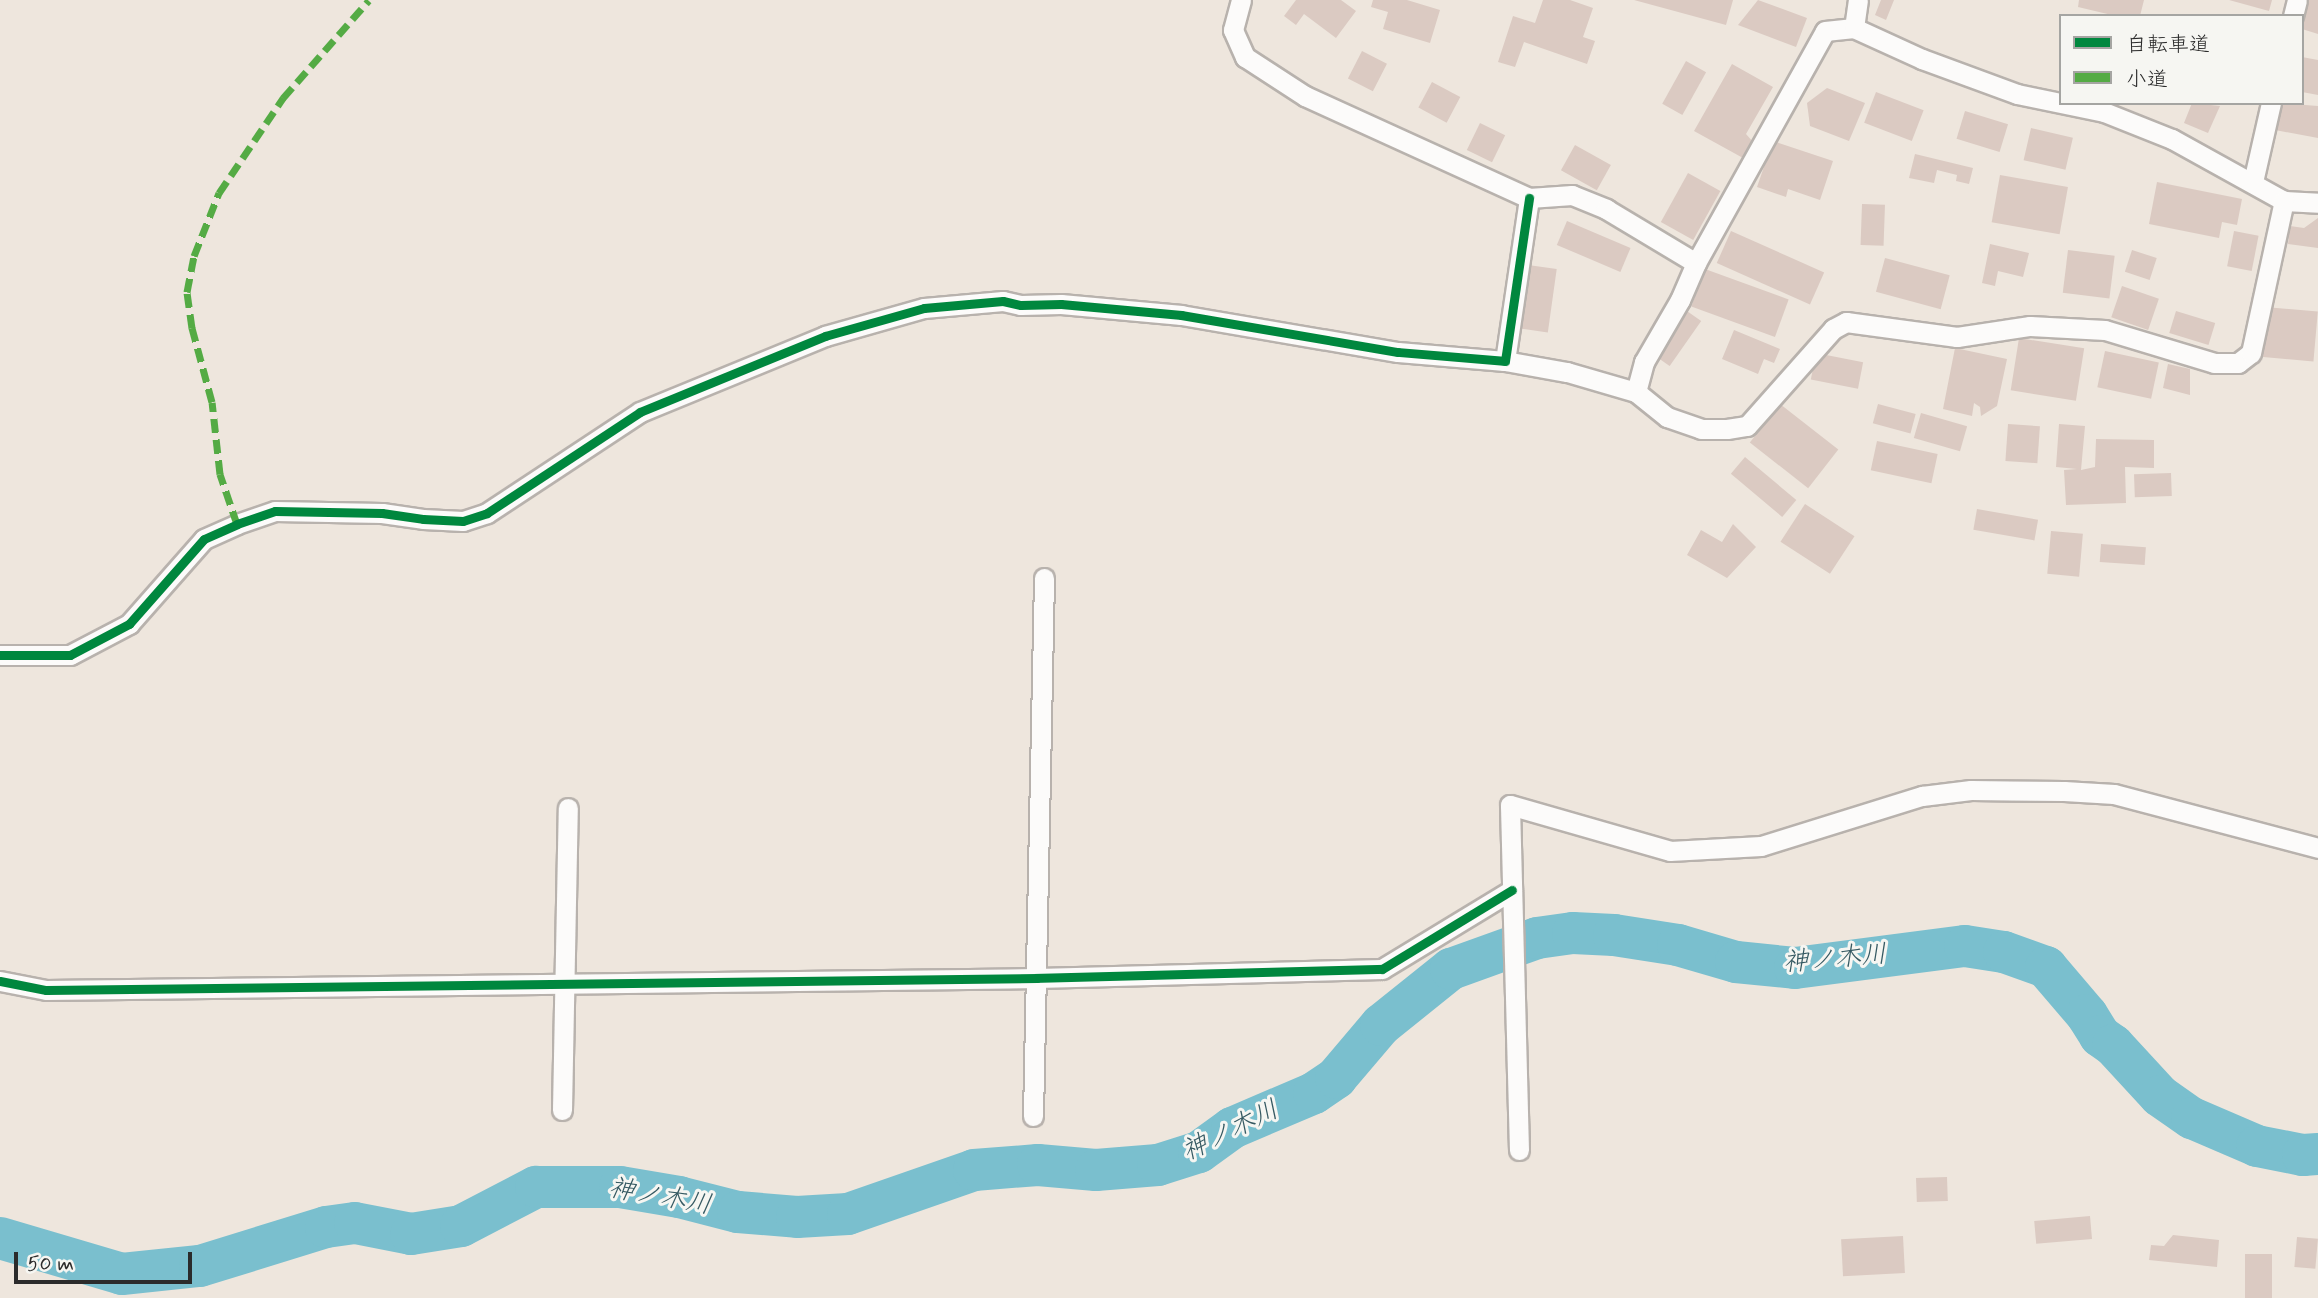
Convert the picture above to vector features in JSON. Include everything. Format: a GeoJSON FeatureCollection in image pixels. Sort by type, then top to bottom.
{"type":"FeatureCollection","features":[{"type":"Feature","properties":{"kind":"street"},"geometry":{"type":"LineString","coordinates":[[1241,0],[1233,30],[1245,57],[1306,96],[1529,198],[1572,195],[1606,209],[1696,262]]}},
{"type":"Feature","properties":{"kind":"street"},"geometry":{"type":"LineString","coordinates":[[1854,28],[1858,0]]}},
{"type":"Feature","properties":{"kind":"street"},"geometry":{"type":"LineString","coordinates":[[1636,393],[1644,362],[1680,300],[1696,262],[1825,31],[1854,28],[1922,59],[2017,94],[2059,103]]}},
{"type":"Feature","properties":{"kind":"street"},"geometry":{"type":"LineString","coordinates":[[2070,105],[2104,112],[2172,139],[2284,201],[2318,203]]}},
{"type":"Feature","properties":{"kind":"street"},"geometry":{"type":"LineString","coordinates":[[2253,182],[2271,105]]}},
{"type":"Feature","properties":{"kind":"street"},"geometry":{"type":"LineString","coordinates":[[1504,361],[1529,198]]}},
{"type":"Feature","properties":{"kind":"street"},"geometry":{"type":"LineString","coordinates":[[0,655],[70,655],[129,624],[204,539],[237,524],[275,511],[382,513],[463,521],[487,513],[640,412],[825,336],[924,308],[1003,301],[1021,304],[1061,303],[1181,315],[1398,352],[1504,361],[1567,372],[1636,393],[1667,417],[1700,429],[1747,426],[1833,329],[1846,322],[1956,337],[2030,326],[2105,330],[2214,363],[2238,363],[2251,353],[2284,201]]}},
{"type":"Feature","properties":{"kind":"street"},"geometry":{"type":"LineString","coordinates":[[1033,1116],[1044,578]]}},
{"type":"Feature","properties":{"kind":"street"},"geometry":{"type":"LineString","coordinates":[[1519,1150],[1510,805],[1670,851],[1761,846],[1922,796],[1972,790],[2064,791],[2114,794],[2318,848]]}},
{"type":"Feature","properties":{"kind":"street"},"geometry":{"type":"LineString","coordinates":[[562,1110],[568,808]]}},
{"type":"Feature","properties":{"kind":"street"},"geometry":{"type":"LineString","coordinates":[[0,981],[46,990],[1037,978],[1382,969],[1512,890]]}},
{"type":"Feature","properties":{"kind":"building"},"geometry":{"type":"Polygon","coordinates":[[[1296,0],[1341,0],[1356,11],[1336,38],[1304,14],[1296,25],[1284,16],[1296,0]]]}},
{"type":"Feature","properties":{"kind":"building"},"geometry":{"type":"Polygon","coordinates":[[[1373,0],[1407,0],[1440,10],[1430,43],[1383,29],[1388,12],[1371,7],[1373,0]]]}},
{"type":"Feature","properties":{"kind":"building"},"geometry":{"type":"Polygon","coordinates":[[[1543,0],[1570,0],[1593,8],[1583,37],[1595,41],[1587,64],[1524,42],[1515,67],[1498,62],[1513,16],[1535,23],[1543,0]]]}},
{"type":"Feature","properties":{"kind":"building"},"geometry":{"type":"Polygon","coordinates":[[[1634,0],[1733,0],[1726,25],[1634,0]]]}},
{"type":"Feature","properties":{"kind":"building"},"geometry":{"type":"Polygon","coordinates":[[[1758,0],[1807,18],[1796,47],[1738,25],[1758,0]]]}},
{"type":"Feature","properties":{"kind":"building"},"geometry":{"type":"Polygon","coordinates":[[[1881,0],[1894,0],[1886,20],[1875,15],[1881,0]]]}},
{"type":"Feature","properties":{"kind":"building"},"geometry":{"type":"Polygon","coordinates":[[[2079,0],[2144,0],[2140,14],[2108,14],[2078,7],[2079,0]]]}},
{"type":"Feature","properties":{"kind":"building"},"geometry":{"type":"Polygon","coordinates":[[[2229,0],[2272,0],[2269,11],[2229,0]]]}},
{"type":"Feature","properties":{"kind":"building"},"geometry":{"type":"Polygon","coordinates":[[[2304,0],[2318,0],[2318,34],[2304,30],[2304,0]]]}},
{"type":"Feature","properties":{"kind":"building"},"geometry":{"type":"Polygon","coordinates":[[[1362,51],[1387,64],[1373,91],[1348,79],[1362,51]]]}},
{"type":"Feature","properties":{"kind":"building"},"geometry":{"type":"Polygon","coordinates":[[[2304,57],[2318,60],[2318,95],[2304,92],[2304,57]]]}},
{"type":"Feature","properties":{"kind":"building"},"geometry":{"type":"Polygon","coordinates":[[[1686,61],[1706,72],[1682,115],[1662,104],[1686,61]]]}},
{"type":"Feature","properties":{"kind":"building"},"geometry":{"type":"Polygon","coordinates":[[[1732,64],[1773,87],[1746,134],[1753,142],[1743,158],[1694,131],[1732,64]]]}},
{"type":"Feature","properties":{"kind":"building"},"geometry":{"type":"Polygon","coordinates":[[[1432,82],[1460,97],[1447,123],[1418,108],[1432,82]]]}},
{"type":"Feature","properties":{"kind":"building"},"geometry":{"type":"Polygon","coordinates":[[[1827,88],[1865,103],[1849,141],[1810,126],[1807,103],[1827,88]]]}},
{"type":"Feature","properties":{"kind":"building"},"geometry":{"type":"Polygon","coordinates":[[[1876,92],[1924,110],[1912,141],[1864,123],[1876,92]]]}},
{"type":"Feature","properties":{"kind":"building"},"geometry":{"type":"Polygon","coordinates":[[[2191,105],[2220,106],[2208,133],[2184,123],[2191,105]]]}},
{"type":"Feature","properties":{"kind":"building"},"geometry":{"type":"Polygon","coordinates":[[[2280,105],[2318,106],[2318,138],[2275,130],[2280,105]]]}},
{"type":"Feature","properties":{"kind":"building"},"geometry":{"type":"Polygon","coordinates":[[[1965,111],[2008,124],[2000,152],[1957,139],[1965,111]]]}},
{"type":"Feature","properties":{"kind":"building"},"geometry":{"type":"Polygon","coordinates":[[[1480,123],[1505,135],[1492,162],[1467,150],[1480,123]]]}},
{"type":"Feature","properties":{"kind":"building"},"geometry":{"type":"Polygon","coordinates":[[[2031,128],[2073,138],[2065,170],[2024,160],[2031,128]]]}},
{"type":"Feature","properties":{"kind":"building"},"geometry":{"type":"Polygon","coordinates":[[[1773,141],[1833,161],[1820,200],[1788,189],[1786,197],[1757,187],[1773,141]]]}},
{"type":"Feature","properties":{"kind":"building"},"geometry":{"type":"Polygon","coordinates":[[[1575,145],[1611,165],[1597,190],[1561,170],[1575,145]]]}},
{"type":"Feature","properties":{"kind":"building"},"geometry":{"type":"Polygon","coordinates":[[[1915,154],[1973,168],[1969,184],[1956,181],[1957,175],[1937,170],[1934,183],[1909,178],[1915,154]]]}},
{"type":"Feature","properties":{"kind":"building"},"geometry":{"type":"Polygon","coordinates":[[[1688,173],[1720,191],[1693,240],[1661,222],[1688,173]]]}},
{"type":"Feature","properties":{"kind":"building"},"geometry":{"type":"Polygon","coordinates":[[[2000,175],[2068,187],[2060,234],[1992,222],[2000,175]]]}},
{"type":"Feature","properties":{"kind":"building"},"geometry":{"type":"Polygon","coordinates":[[[2157,182],[2242,199],[2237,225],[2222,222],[2219,238],[2149,224],[2157,182]]]}},
{"type":"Feature","properties":{"kind":"building"},"geometry":{"type":"Polygon","coordinates":[[[1862,204],[1885,205],[1884,246],[1861,245],[1862,204]]]}},
{"type":"Feature","properties":{"kind":"building"},"geometry":{"type":"Polygon","coordinates":[[[2318,218],[2318,248],[2288,244],[2290,226],[2304,228],[2318,218]]]}},
{"type":"Feature","properties":{"kind":"building"},"geometry":{"type":"Polygon","coordinates":[[[1567,221],[1631,248],[1620,272],[1557,245],[1567,221]]]}},
{"type":"Feature","properties":{"kind":"building"},"geometry":{"type":"Polygon","coordinates":[[[1731,231],[1824,272],[1810,304],[1717,263],[1731,231]]]}},
{"type":"Feature","properties":{"kind":"building"},"geometry":{"type":"Polygon","coordinates":[[[2234,231],[2259,236],[2252,271],[2227,266],[2234,231]]]}},
{"type":"Feature","properties":{"kind":"building"},"geometry":{"type":"Polygon","coordinates":[[[1990,244],[2029,253],[2023,277],[1998,271],[1995,286],[1982,283],[1990,244]]]}},
{"type":"Feature","properties":{"kind":"building"},"geometry":{"type":"Polygon","coordinates":[[[2068,250],[2115,256],[2109,298],[2063,293],[2068,250]]]}},
{"type":"Feature","properties":{"kind":"building"},"geometry":{"type":"Polygon","coordinates":[[[2132,250],[2157,258],[2150,280],[2125,272],[2132,250]]]}},
{"type":"Feature","properties":{"kind":"building"},"geometry":{"type":"Polygon","coordinates":[[[1885,258],[1950,275],[1941,309],[1876,292],[1885,258]]]}},
{"type":"Feature","properties":{"kind":"building"},"geometry":{"type":"Polygon","coordinates":[[[1528,265],[1557,269],[1548,332],[1519,328],[1528,265]]]}},
{"type":"Feature","properties":{"kind":"building"},"geometry":{"type":"Polygon","coordinates":[[[1705,269],[1789,299],[1775,337],[1691,307],[1705,269]]]}},
{"type":"Feature","properties":{"kind":"building"},"geometry":{"type":"Polygon","coordinates":[[[2122,286],[2159,299],[2148,330],[2111,317],[2122,286]]]}},
{"type":"Feature","properties":{"kind":"building"},"geometry":{"type":"Polygon","coordinates":[[[2265,307],[2318,312],[2313,361],[2261,357],[2265,307]]]}},
{"type":"Feature","properties":{"kind":"building"},"geometry":{"type":"Polygon","coordinates":[[[1684,309],[1701,321],[1670,366],[1652,354],[1684,309]]]}},
{"type":"Feature","properties":{"kind":"building"},"geometry":{"type":"Polygon","coordinates":[[[2176,311],[2215,323],[2208,345],[2169,333],[2176,311]]]}},
{"type":"Feature","properties":{"kind":"building"},"geometry":{"type":"Polygon","coordinates":[[[1734,330],[1780,349],[1774,363],[1764,359],[1758,374],[1722,359],[1734,330]]]}},
{"type":"Feature","properties":{"kind":"building"},"geometry":{"type":"Polygon","coordinates":[[[2019,338],[2084,348],[2076,401],[2011,390],[2019,338]]]}},
{"type":"Feature","properties":{"kind":"building"},"geometry":{"type":"Polygon","coordinates":[[[1955,348],[2007,359],[1997,406],[1981,416],[1980,407],[1974,403],[1972,416],[1943,409],[1955,348]]]}},
{"type":"Feature","properties":{"kind":"building"},"geometry":{"type":"Polygon","coordinates":[[[2105,351],[2159,362],[2151,399],[2097,387],[2105,351]]]}},
{"type":"Feature","properties":{"kind":"building"},"geometry":{"type":"Polygon","coordinates":[[[1816,353],[1863,362],[1858,389],[1811,380],[1816,353]]]}},
{"type":"Feature","properties":{"kind":"building"},"geometry":{"type":"Polygon","coordinates":[[[2168,364],[2190,369],[2190,395],[2163,388],[2168,364]]]}},
{"type":"Feature","properties":{"kind":"building"},"geometry":{"type":"Polygon","coordinates":[[[1780,404],[1838,450],[1808,488],[1750,443],[1780,404]]]}},
{"type":"Feature","properties":{"kind":"building"},"geometry":{"type":"Polygon","coordinates":[[[1878,404],[1916,414],[1910,433],[1873,423],[1878,404]]]}},
{"type":"Feature","properties":{"kind":"building"},"geometry":{"type":"Polygon","coordinates":[[[1921,413],[1967,426],[1960,451],[1914,438],[1921,413]]]}},
{"type":"Feature","properties":{"kind":"building"},"geometry":{"type":"Polygon","coordinates":[[[2008,424],[2040,426],[2037,463],[2005,461],[2008,424]]]}},
{"type":"Feature","properties":{"kind":"building"},"geometry":{"type":"Polygon","coordinates":[[[2059,424],[2085,426],[2081,470],[2095,467],[2096,439],[2154,440],[2154,468],[2125,467],[2126,503],[2066,505],[2064,470],[2077,469],[2056,467],[2059,424]]]}},
{"type":"Feature","properties":{"kind":"building"},"geometry":{"type":"Polygon","coordinates":[[[1877,441],[1938,454],[1931,483],[1871,470],[1877,441]]]}},
{"type":"Feature","properties":{"kind":"building"},"geometry":{"type":"Polygon","coordinates":[[[1745,457],[1796,500],[1782,517],[1731,474],[1745,457]]]}},
{"type":"Feature","properties":{"kind":"building"},"geometry":{"type":"Polygon","coordinates":[[[2171,473],[2172,496],[2135,497],[2134,474],[2171,473]]]}},
{"type":"Feature","properties":{"kind":"building"},"geometry":{"type":"Polygon","coordinates":[[[1805,504],[1854,536],[1830,574],[1780,542],[1805,504]]]}},
{"type":"Feature","properties":{"kind":"building"},"geometry":{"type":"Polygon","coordinates":[[[1977,509],[2038,520],[2034,540],[1973,530],[1977,509]]]}},
{"type":"Feature","properties":{"kind":"building"},"geometry":{"type":"Polygon","coordinates":[[[1733,524],[1756,547],[1727,578],[1687,555],[1701,530],[1722,542],[1733,524]]]}},
{"type":"Feature","properties":{"kind":"building"},"geometry":{"type":"Polygon","coordinates":[[[2051,531],[2083,534],[2079,577],[2047,574],[2051,531]]]}},
{"type":"Feature","properties":{"kind":"building"},"geometry":{"type":"Polygon","coordinates":[[[2101,544],[2146,547],[2145,565],[2100,562],[2101,544]]]}},
{"type":"Feature","properties":{"kind":"building"},"geometry":{"type":"Polygon","coordinates":[[[1947,1177],[1948,1201],[1917,1202],[1916,1178],[1947,1177]]]}},
{"type":"Feature","properties":{"kind":"building"},"geometry":{"type":"Polygon","coordinates":[[[2090,1216],[2092,1239],[2036,1244],[2034,1221],[2090,1216]]]}},
{"type":"Feature","properties":{"kind":"building"},"geometry":{"type":"Polygon","coordinates":[[[2173,1235],[2219,1240],[2217,1267],[2149,1260],[2151,1245],[2164,1246],[2173,1235]]]}},
{"type":"Feature","properties":{"kind":"building"},"geometry":{"type":"Polygon","coordinates":[[[1903,1236],[1905,1273],[1843,1276],[1841,1239],[1903,1236]]]}},
{"type":"Feature","properties":{"kind":"building"},"geometry":{"type":"Polygon","coordinates":[[[2297,1237],[2318,1239],[2315,1269],[2294,1267],[2297,1237]]]}},
{"type":"Feature","properties":{"kind":"building"},"geometry":{"type":"Polygon","coordinates":[[[2245,1254],[2272,1254],[2272,1298],[2245,1298],[2245,1254]]]}},
{"type":"Feature","properties":{"kind":"waterway","name":"神ノ木川"},"geometry":{"type":"LineString","coordinates":[[0,1238],[122,1274],[200,1266],[326,1227],[355,1223],[411,1234],[461,1226],[536,1187],[620,1187],[679,1197],[738,1212],[797,1217],[848,1214],[974,1170],[1038,1165],[1096,1170],[1158,1165],[1199,1152],[1232,1128],[1314,1093],[1336,1078],[1381,1025],[1451,969],[1537,938],[1573,933],[1614,935],[1678,945],[1736,962],[1795,968],[1965,946],[2004,952],[2046,967],[2087,1015],[2100,1036],[2113,1045],[2160,1096],[2192,1118],[2257,1146],[2303,1155],[2318,1154]]}},
{"type":"Feature","properties":{"kind":"marked path"},"geometry":{"type":"LineString","coordinates":[[237,524],[220,474],[212,402],[192,328],[187,292],[194,256],[219,193],[283,98],[369,0]]}},
{"type":"Feature","properties":{"kind":"cycle path"},"geometry":{"type":"LineString","coordinates":[[0,655],[70,655],[129,624],[204,539],[237,524],[275,511],[382,513],[463,521],[487,513],[640,412],[825,336],[924,308],[1003,301],[1021,305],[1061,304],[1181,315],[1398,352],[1505,361],[1529,198]]}},
{"type":"Feature","properties":{"kind":"cycle path"},"geometry":{"type":"LineString","coordinates":[[0,981],[46,990],[1037,978],[1382,969],[1512,890]]}}]}
